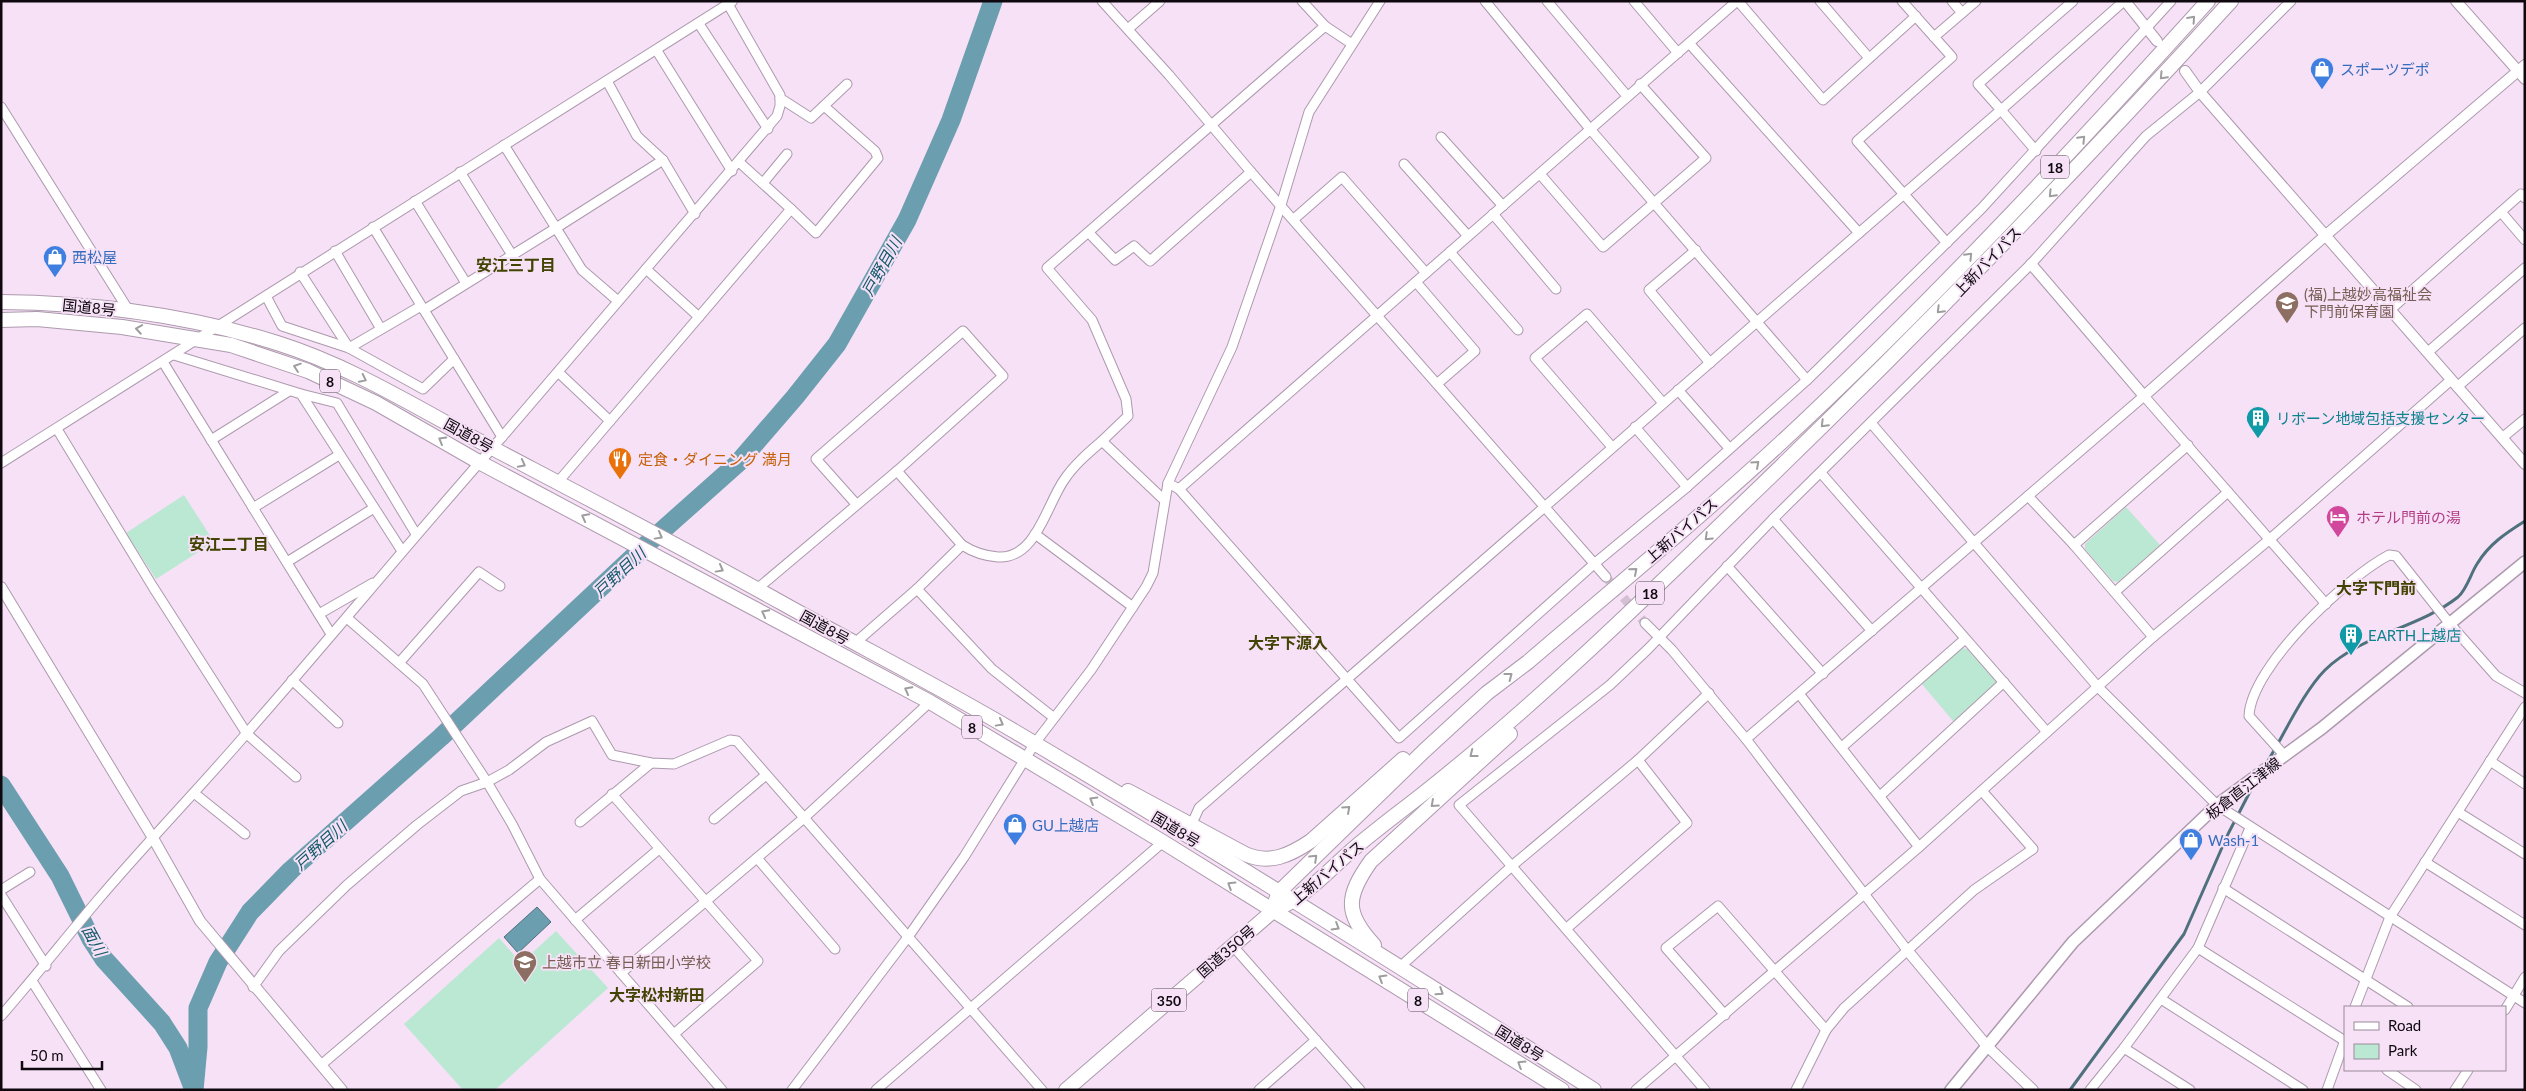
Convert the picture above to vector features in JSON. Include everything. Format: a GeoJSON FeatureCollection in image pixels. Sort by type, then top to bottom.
{"type":"FeatureCollection","features":[{"type":"Feature","properties":{"kind":"highway","name":"上新バイパス"},"geometry":{"type":"LineString","coordinates":[[1273,912],[1279,892],[1487,693],[1528,662],[1604,597],[1800,425],[1898,328],[2095,126],[2208,1]]}},
{"type":"Feature","properties":{"kind":"highway","name":"上新バイパス"},"geometry":{"type":"LineString","coordinates":[[1273,912],[1294,903],[1354,848],[1487,743],[1607,635],[1800,449],[1986,263],[2107,137],[2232,1]]}},
{"type":"Feature","properties":{"kind":"highway","name":"国道8号"},"geometry":{"type":"LineString","coordinates":[[1,302],[51,303],[129,311],[219,327],[281,344],[340,368],[397,396],[677,545],[1035,743],[1090,776],[1138,794],[1294,903],[1401,966],[1594,1090]]}},
{"type":"Feature","properties":{"kind":"highway","name":"国道8号"},"geometry":{"type":"LineString","coordinates":[[1,320],[37,319],[122,327],[231,345],[308,371],[376,403],[479,462],[930,702],[1163,842],[1562,1090]]}},
{"type":"Feature","properties":{"kind":"highway"},"geometry":{"type":"LineString","coordinates":[[1384,956],[1354,920],[1351,906],[1357,879],[1371,861],[1491,753],[1607,635]]}},
{"type":"Feature","properties":{"kind":"highway"},"geometry":{"type":"LineString","coordinates":[[1189,829],[1252,857],[1266,860],[1287,855],[1312,841],[1418,745],[1487,693]]}},
{"type":"Feature","properties":{"kind":"highway","name":"国道350号"},"geometry":{"type":"LineString","coordinates":[[1066,1090],[1232,945],[1273,912]]}},
{"type":"Feature","properties":{"kind":"main road","name":"板倉直江津線"},"geometry":{"type":"LineString","coordinates":[[1951,1090],[2073,942],[2217,805],[2322,728],[2525,562]]}},
{"type":"Feature","properties":{"kind":"street"},"geometry":{"type":"LineString","coordinates":[[1102,1],[1606,577]]}},
{"type":"Feature","properties":{"kind":"street"},"geometry":{"type":"LineString","coordinates":[[1128,29],[1160,1]]}},
{"type":"Feature","properties":{"kind":"street"},"geometry":{"type":"LineString","coordinates":[[1302,1],[1325,26],[1352,44]]}},
{"type":"Feature","properties":{"kind":"street"},"geometry":{"type":"LineString","coordinates":[[792,1090],[908,937],[964,857],[1025,758],[1053,717],[1091,670],[1153,573],[1163,499],[1168,483],[1232,346],[1281,205],[1309,112],[1380,1]]}},
{"type":"Feature","properties":{"kind":"street"},"geometry":{"type":"LineString","coordinates":[[1485,1],[1590,129],[1807,380]]}},
{"type":"Feature","properties":{"kind":"street"},"geometry":{"type":"LineString","coordinates":[[1547,1],[1627,96]]}},
{"type":"Feature","properties":{"kind":"street"},"geometry":{"type":"LineString","coordinates":[[1634,1],[1678,53]]}},
{"type":"Feature","properties":{"kind":"street"},"geometry":{"type":"LineString","coordinates":[[1179,489],[1737,1],[1823,100],[1916,16]]}},
{"type":"Feature","properties":{"kind":"street"},"geometry":{"type":"LineString","coordinates":[[1820,1],[1868,58]]}},
{"type":"Feature","properties":{"kind":"street"},"geometry":{"type":"LineString","coordinates":[[1902,1],[1952,58],[1857,141],[1948,243]]}},
{"type":"Feature","properties":{"kind":"street"},"geometry":{"type":"LineString","coordinates":[[1952,1],[1962,13]]}},
{"type":"Feature","properties":{"kind":"street"},"geometry":{"type":"LineString","coordinates":[[1934,37],[1976,1]]}},
{"type":"Feature","properties":{"kind":"street"},"geometry":{"type":"LineString","coordinates":[[2036,151],[1978,84],[2073,1]]}},
{"type":"Feature","properties":{"kind":"street"},"geometry":{"type":"LineString","coordinates":[[1189,829],[1199,808],[2125,1],[2158,41]]}},
{"type":"Feature","properties":{"kind":"street"},"geometry":{"type":"LineString","coordinates":[[1168,483],[1179,489],[1399,738],[1594,564],[1687,487],[1807,380],[1948,243],[2036,151],[2147,30],[2171,1]]}},
{"type":"Feature","properties":{"kind":"street"},"geometry":{"type":"LineString","coordinates":[[1705,1090],[1460,805],[1610,685],[1773,519],[2031,264],[2146,136],[2200,92],[2291,1]]}},
{"type":"Feature","properties":{"kind":"street"},"geometry":{"type":"LineString","coordinates":[[1746,739],[1923,589],[2326,235],[2522,72],[2456,1]]}},
{"type":"Feature","properties":{"kind":"street"},"geometry":{"type":"LineString","coordinates":[[1,463],[219,327],[300,272],[657,51],[730,3],[770,75],[780,98],[777,116],[768,129],[416,534],[348,618],[331,634],[247,734],[98,900],[46,966],[1,1016]]}},
{"type":"Feature","properties":{"kind":"street"},"geometry":{"type":"LineString","coordinates":[[699,24],[768,129]]}},
{"type":"Feature","properties":{"kind":"street"},"geometry":{"type":"LineString","coordinates":[[897,471],[962,544],[982,555],[1012,556],[1025,548],[1035,534],[1056,491],[1070,471],[1128,416],[1126,399],[1092,320],[1047,268],[1212,127],[1325,26]]}},
{"type":"Feature","properties":{"kind":"street"},"geometry":{"type":"LineString","coordinates":[[1689,43],[1859,233]]}},
{"type":"Feature","properties":{"kind":"street"},"geometry":{"type":"LineString","coordinates":[[657,51],[732,171]]}},
{"type":"Feature","properties":{"kind":"street"},"geometry":{"type":"LineString","coordinates":[[2185,71],[2200,92],[2525,464]]}},
{"type":"Feature","properties":{"kind":"street"},"geometry":{"type":"LineString","coordinates":[[607,82],[638,136],[663,160],[695,214]]}},
{"type":"Feature","properties":{"kind":"street"},"geometry":{"type":"LineString","coordinates":[[780,98],[811,118],[847,84]]}},
{"type":"Feature","properties":{"kind":"street"},"geometry":{"type":"LineString","coordinates":[[1540,174],[1603,247],[1706,158],[1640,84]]}},
{"type":"Feature","properties":{"kind":"street"},"geometry":{"type":"LineString","coordinates":[[739,162],[816,233],[878,158],[875,151],[824,106]]}},
{"type":"Feature","properties":{"kind":"street"},"geometry":{"type":"LineString","coordinates":[[1,107],[129,311]]}},
{"type":"Feature","properties":{"kind":"street"},"geometry":{"type":"LineString","coordinates":[[1441,137],[1503,206]]}},
{"type":"Feature","properties":{"kind":"street"},"geometry":{"type":"LineString","coordinates":[[504,145],[582,270],[618,301]]}},
{"type":"Feature","properties":{"kind":"street"},"geometry":{"type":"LineString","coordinates":[[763,183],[787,154]]}},
{"type":"Feature","properties":{"kind":"street"},"geometry":{"type":"LineString","coordinates":[[348,348],[466,283],[663,160]]}},
{"type":"Feature","properties":{"kind":"street"},"geometry":{"type":"LineString","coordinates":[[1404,164],[1468,236]]}},
{"type":"Feature","properties":{"kind":"street"},"geometry":{"type":"LineString","coordinates":[[460,172],[512,255]]}},
{"type":"Feature","properties":{"kind":"street"},"geometry":{"type":"LineString","coordinates":[[1089,233],[1115,260],[1134,246],[1150,261],[1251,172]]}},
{"type":"Feature","properties":{"kind":"street"},"geometry":{"type":"LineString","coordinates":[[1294,219],[1342,177],[1426,273]]}},
{"type":"Feature","properties":{"kind":"street"},"geometry":{"type":"LineString","coordinates":[[2390,310],[2521,194],[2525,198]]}},
{"type":"Feature","properties":{"kind":"street"},"geometry":{"type":"LineString","coordinates":[[414,201],[466,283]]}},
{"type":"Feature","properties":{"kind":"street"},"geometry":{"type":"LineString","coordinates":[[558,482],[791,209]]}},
{"type":"Feature","properties":{"kind":"street"},"geometry":{"type":"LineString","coordinates":[[2500,212],[2525,240]]}},
{"type":"Feature","properties":{"kind":"street"},"geometry":{"type":"LineString","coordinates":[[1493,214],[1556,289]]}},
{"type":"Feature","properties":{"kind":"street"},"geometry":{"type":"LineString","coordinates":[[373,227],[502,437]]}},
{"type":"Feature","properties":{"kind":"street"},"geometry":{"type":"LineString","coordinates":[[1696,250],[1648,290],[1710,363]]}},
{"type":"Feature","properties":{"kind":"street"},"geometry":{"type":"LineString","coordinates":[[335,251],[381,329]]}},
{"type":"Feature","properties":{"kind":"street"},"geometry":{"type":"LineString","coordinates":[[1450,252],[1518,330]]}},
{"type":"Feature","properties":{"kind":"street"},"geometry":{"type":"LineString","coordinates":[[2031,264],[2326,604]]}},
{"type":"Feature","properties":{"kind":"street"},"geometry":{"type":"LineString","coordinates":[[2428,352],[2525,268]]}},
{"type":"Feature","properties":{"kind":"street"},"geometry":{"type":"LineString","coordinates":[[646,269],[699,317]]}},
{"type":"Feature","properties":{"kind":"street"},"geometry":{"type":"LineString","coordinates":[[300,272],[348,348]]}},
{"type":"Feature","properties":{"kind":"street"},"geometry":{"type":"LineString","coordinates":[[1416,282],[1475,351],[1438,383]]}},
{"type":"Feature","properties":{"kind":"street"},"geometry":{"type":"LineString","coordinates":[[266,296],[282,326],[348,348],[423,389],[454,359]]}},
{"type":"Feature","properties":{"kind":"street"},"geometry":{"type":"LineString","coordinates":[[1612,447],[1535,358],[1587,314],[1663,403]]}},
{"type":"Feature","properties":{"kind":"street"},"geometry":{"type":"LineString","coordinates":[[1636,1090],[1677,1057],[1776,969],[1919,847],[2153,637],[2454,383],[2525,328]]}},
{"type":"Feature","properties":{"kind":"street"},"geometry":{"type":"LineString","coordinates":[[757,589],[857,505],[897,471],[1003,376],[963,331],[816,459],[857,505]]}},
{"type":"Feature","properties":{"kind":"street"},"geometry":{"type":"LineString","coordinates":[[174,355],[289,391],[338,403],[416,534]]}},
{"type":"Feature","properties":{"kind":"street"},"geometry":{"type":"LineString","coordinates":[[163,362],[331,634]]}},
{"type":"Feature","properties":{"kind":"street"},"geometry":{"type":"LineString","coordinates":[[558,372],[610,421]]}},
{"type":"Feature","properties":{"kind":"street"},"geometry":{"type":"LineString","coordinates":[[1678,390],[1729,448]]}},
{"type":"Feature","properties":{"kind":"street"},"geometry":{"type":"LineString","coordinates":[[211,440],[289,391]]}},
{"type":"Feature","properties":{"kind":"street"},"geometry":{"type":"LineString","coordinates":[[301,394],[402,551]]}},
{"type":"Feature","properties":{"kind":"street"},"geometry":{"type":"LineString","coordinates":[[2502,438],[2525,419]]}},
{"type":"Feature","properties":{"kind":"street"},"geometry":{"type":"LineString","coordinates":[[1871,423],[2098,687],[2217,805],[2250,828],[2525,1003]]}},
{"type":"Feature","properties":{"kind":"street"},"geometry":{"type":"LineString","coordinates":[[1635,427],[1687,487]]}},
{"type":"Feature","properties":{"kind":"street"},"geometry":{"type":"LineString","coordinates":[[57,429],[153,587],[247,734],[296,777]]}},
{"type":"Feature","properties":{"kind":"street"},"geometry":{"type":"LineString","coordinates":[[1102,441],[1163,499]]}},
{"type":"Feature","properties":{"kind":"street"},"geometry":{"type":"LineString","coordinates":[[2074,545],[2188,445]]}},
{"type":"Feature","properties":{"kind":"street"},"geometry":{"type":"LineString","coordinates":[[253,508],[339,455]]}},
{"type":"Feature","properties":{"kind":"street"},"geometry":{"type":"LineString","coordinates":[[1821,473],[2047,732]]}},
{"type":"Feature","properties":{"kind":"street"},"geometry":{"type":"LineString","coordinates":[[2115,592],[2228,492]]}},
{"type":"Feature","properties":{"kind":"street"},"geometry":{"type":"LineString","coordinates":[[2028,496],[2074,545],[2153,637]]}},
{"type":"Feature","properties":{"kind":"street"},"geometry":{"type":"LineString","coordinates":[[287,562],[374,508]]}},
{"type":"Feature","properties":{"kind":"street"},"geometry":{"type":"LineString","coordinates":[[1773,519],[1872,631]]}},
{"type":"Feature","properties":{"kind":"street"},"geometry":{"type":"LineString","coordinates":[[1035,534],[1133,607]]}},
{"type":"Feature","properties":{"kind":"street"},"geometry":{"type":"LineString","coordinates":[[855,643],[917,589],[962,544]]}},
{"type":"Feature","properties":{"kind":"street"},"geometry":{"type":"LineString","coordinates":[[2284,755],[2249,716],[2249,706],[2259,683],[2278,654],[2326,604],[2372,564],[2389,555],[2396,556],[2450,624],[2496,676],[2525,693]]}},
{"type":"Feature","properties":{"kind":"street"},"geometry":{"type":"LineString","coordinates":[[1727,566],[1823,674]]}},
{"type":"Feature","properties":{"kind":"street"},"geometry":{"type":"LineString","coordinates":[[399,663],[479,572],[500,586]]}},
{"type":"Feature","properties":{"kind":"street"},"geometry":{"type":"LineString","coordinates":[[319,614],[379,579]]}},
{"type":"Feature","properties":{"kind":"street"},"geometry":{"type":"LineString","coordinates":[[1,587],[153,838],[200,921],[342,1090]]}},
{"type":"Feature","properties":{"kind":"street"},"geometry":{"type":"LineString","coordinates":[[917,589],[992,669],[1053,717]]}},
{"type":"Feature","properties":{"kind":"street"},"geometry":{"type":"LineString","coordinates":[[348,618],[422,684],[487,782],[512,824],[540,879],[722,1090]]}},
{"type":"Feature","properties":{"kind":"street"},"geometry":{"type":"LineString","coordinates":[[1645,623],[1709,693],[1746,739],[1907,950],[1987,1046],[2033,1090]]}},
{"type":"Feature","properties":{"kind":"street"},"geometry":{"type":"LineString","coordinates":[[1842,747],[1964,638]]}},
{"type":"Feature","properties":{"kind":"street"},"geometry":{"type":"LineString","coordinates":[[292,680],[338,722]]}},
{"type":"Feature","properties":{"kind":"street"},"geometry":{"type":"LineString","coordinates":[[1880,796],[2004,682]]}},
{"type":"Feature","properties":{"kind":"street"},"geometry":{"type":"LineString","coordinates":[[1401,966],[1513,865],[1638,760],[1709,693]]}},
{"type":"Feature","properties":{"kind":"street"},"geometry":{"type":"LineString","coordinates":[[1800,695],[1919,847]]}},
{"type":"Feature","properties":{"kind":"street"},"geometry":{"type":"LineString","coordinates":[[622,973],[804,818],[930,702]]}},
{"type":"Feature","properties":{"kind":"street"},"geometry":{"type":"LineString","coordinates":[[2355,1006],[2390,917],[2525,707]]}},
{"type":"Feature","properties":{"kind":"street"},"geometry":{"type":"LineString","coordinates":[[253,986],[279,951],[361,873],[417,824],[462,791],[487,782],[509,770],[546,742],[592,721],[612,755],[651,763],[674,764],[730,740],[738,741],[1042,1090]]}},
{"type":"Feature","properties":{"kind":"street"},"geometry":{"type":"LineString","coordinates":[[1567,928],[1687,823],[1638,760]]}},
{"type":"Feature","properties":{"kind":"street"},"geometry":{"type":"LineString","coordinates":[[2490,761],[2525,784]]}},
{"type":"Feature","properties":{"kind":"street"},"geometry":{"type":"LineString","coordinates":[[580,822],[651,763]]}},
{"type":"Feature","properties":{"kind":"street"},"geometry":{"type":"LineString","coordinates":[[714,819],[766,774]]}},
{"type":"Feature","properties":{"kind":"street"},"geometry":{"type":"LineString","coordinates":[[1796,1090],[1826,1030],[1858,994],[1974,890],[2033,849],[1982,791]]}},
{"type":"Feature","properties":{"kind":"street"},"geometry":{"type":"LineString","coordinates":[[194,793],[245,834]]}},
{"type":"Feature","properties":{"kind":"street"},"geometry":{"type":"LineString","coordinates":[[612,794],[658,849],[758,961],[674,1034]]}},
{"type":"Feature","properties":{"kind":"street"},"geometry":{"type":"LineString","coordinates":[[2458,812],[2525,854]]}},
{"type":"Feature","properties":{"kind":"street"},"geometry":{"type":"LineString","coordinates":[[2090,1090],[2124,1048],[2198,948],[2250,828]]}},
{"type":"Feature","properties":{"kind":"street"},"geometry":{"type":"LineString","coordinates":[[876,1090],[969,1007],[1163,842]]}},
{"type":"Feature","properties":{"kind":"street"},"geometry":{"type":"LineString","coordinates":[[575,920],[658,849]]}},
{"type":"Feature","properties":{"kind":"street"},"geometry":{"type":"LineString","coordinates":[[757,858],[835,949]]}},
{"type":"Feature","properties":{"kind":"street"},"geometry":{"type":"LineString","coordinates":[[2425,862],[2525,925]]}},
{"type":"Feature","properties":{"kind":"street"},"geometry":{"type":"LineString","coordinates":[[1,890],[30,872]]}},
{"type":"Feature","properties":{"kind":"street"},"geometry":{"type":"LineString","coordinates":[[321,1065],[540,879]]}},
{"type":"Feature","properties":{"kind":"street"},"geometry":{"type":"LineString","coordinates":[[2223,888],[2406,1006]]}},
{"type":"Feature","properties":{"kind":"street"},"geometry":{"type":"LineString","coordinates":[[1,895],[46,966]]}},
{"type":"Feature","properties":{"kind":"street"},"geometry":{"type":"LineString","coordinates":[[1725,1015],[1666,948],[1718,906],[1776,969],[1826,1030]]}},
{"type":"Feature","properties":{"kind":"street"},"geometry":{"type":"LineString","coordinates":[[1232,945],[1360,1090]]}},
{"type":"Feature","properties":{"kind":"street"},"geometry":{"type":"LineString","coordinates":[[2198,948],[2344,1040]]}},
{"type":"Feature","properties":{"kind":"street"},"geometry":{"type":"LineString","coordinates":[[2506,1008],[2525,977]]}},
{"type":"Feature","properties":{"kind":"street"},"geometry":{"type":"LineString","coordinates":[[32,980],[101,1090]]}},
{"type":"Feature","properties":{"kind":"street"},"geometry":{"type":"LineString","coordinates":[[2161,999],[2303,1090]]}},
{"type":"Feature","properties":{"kind":"street"},"geometry":{"type":"LineString","coordinates":[[1259,1090],[1316,1040]]}},
{"type":"Feature","properties":{"kind":"street"},"geometry":{"type":"LineString","coordinates":[[2327,1090],[2344,1044]]}},
{"type":"Feature","properties":{"kind":"street"},"geometry":{"type":"LineString","coordinates":[[2124,1048],[2190,1090]]}},
{"type":"Feature","properties":{"kind":"street"},"geometry":{"type":"LineString","coordinates":[[2388,1071],[2416,1090]]}},
{"type":"Feature","properties":{"kind":"street"},"geometry":{"type":"LineString","coordinates":[[2455,1090],[2467,1071]]}},
{"type":"Feature","properties":{"kind":"green space"},"geometry":{"type":"Polygon","coordinates":[[[184,495],[214,542],[156,579],[126,533],[184,495]]]}},
{"type":"Feature","properties":{"kind":"green space"},"geometry":{"type":"Polygon","coordinates":[[[2126,507],[2160,545],[2118,582],[2113,581],[2085,549],[2085,544],[2126,507]]]}},
{"type":"Feature","properties":{"kind":"green space"},"geometry":{"type":"Polygon","coordinates":[[[1961,648],[1967,649],[1997,682],[1995,687],[1954,722],[1921,683],[1961,648]]]}},
{"type":"Feature","properties":{"kind":"green space"},"geometry":{"type":"Polygon","coordinates":[[[556,931],[608,988],[495,1090],[463,1090],[404,1024],[499,938],[521,963],[556,931]]]}},
{"type":"Feature","properties":{"kind":"water"},"geometry":{"type":"Polygon","coordinates":[[[537,907],[551,922],[518,953],[504,937],[537,907]]]}},
{"type":"Feature","properties":{"kind":"waterway","name":"戸野目川"},"geometry":{"type":"LineString","coordinates":[[194,1090],[198,1047],[198,1008],[218,962],[250,912],[291,870],[441,737],[647,544],[738,463],[795,397],[837,344],[907,220],[951,120],[993,1]]}},
{"type":"Feature","properties":{"kind":"waterway"},"geometry":{"type":"LineString","coordinates":[[2266,764],[2301,702],[2325,670],[2356,648],[2443,608],[2458,597],[2464,590],[2477,564],[2492,545],[2525,521]]}},
{"type":"Feature","properties":{"kind":"waterway"},"geometry":{"type":"LineString","coordinates":[[2070,1090],[2184,934],[2228,834],[2255,782]]}},
{"type":"Feature","properties":{"kind":"waterway","name":"面川"},"geometry":{"type":"LineString","coordinates":[[1,785],[60,876],[91,939],[104,959],[162,1023],[178,1048],[192,1085]]}},
{"type":"Feature","properties":{"kind":"tunnel"},"geometry":{"type":"LineString","coordinates":[[1606,577],[1645,623]]}},
{"type":"Feature","properties":{"kind":"place","name":"スポーツデポ"},"geometry":{"type":"Point","coordinates":[2322,90]}},
{"type":"Feature","properties":{"kind":"place","name":"西松屋"},"geometry":{"type":"Point","coordinates":[55,278]}},
{"type":"Feature","properties":{"kind":"place","name":"(福)上越妙高福祉会 下門前保育園"},"geometry":{"type":"Point","coordinates":[2287,324]}},
{"type":"Feature","properties":{"kind":"place","name":"リボーン地域包括支援センター"},"geometry":{"type":"Point","coordinates":[2258,439]}},
{"type":"Feature","properties":{"kind":"place","name":"定食・ダイニング 満月"},"geometry":{"type":"Point","coordinates":[620,480]}},
{"type":"Feature","properties":{"kind":"place","name":"ホテル門前の湯"},"geometry":{"type":"Point","coordinates":[2338,538]}},
{"type":"Feature","properties":{"kind":"place","name":"EARTH上越店"},"geometry":{"type":"Point","coordinates":[2351,656]}},
{"type":"Feature","properties":{"kind":"place","name":"GU上越店"},"geometry":{"type":"Point","coordinates":[1015,846]}},
{"type":"Feature","properties":{"kind":"place","name":"Wash-1"},"geometry":{"type":"Point","coordinates":[2191,861]}},
{"type":"Feature","properties":{"kind":"place","name":"上越市立 春日新田小学校"},"geometry":{"type":"Point","coordinates":[525,983]}},
{"type":"Feature","properties":{"kind":"district","name":"安江三丁目"},"geometry":{"type":"Point","coordinates":[516,264]}},
{"type":"Feature","properties":{"kind":"district","name":"安江二丁目"},"geometry":{"type":"Point","coordinates":[229,543]}},
{"type":"Feature","properties":{"kind":"district","name":"大字下門前"},"geometry":{"type":"Point","coordinates":[2376,587]}},
{"type":"Feature","properties":{"kind":"district","name":"大字下源入"},"geometry":{"type":"Point","coordinates":[1288,642]}},
{"type":"Feature","properties":{"kind":"district","name":"大字松村新田"},"geometry":{"type":"Point","coordinates":[657,994]}}]}
